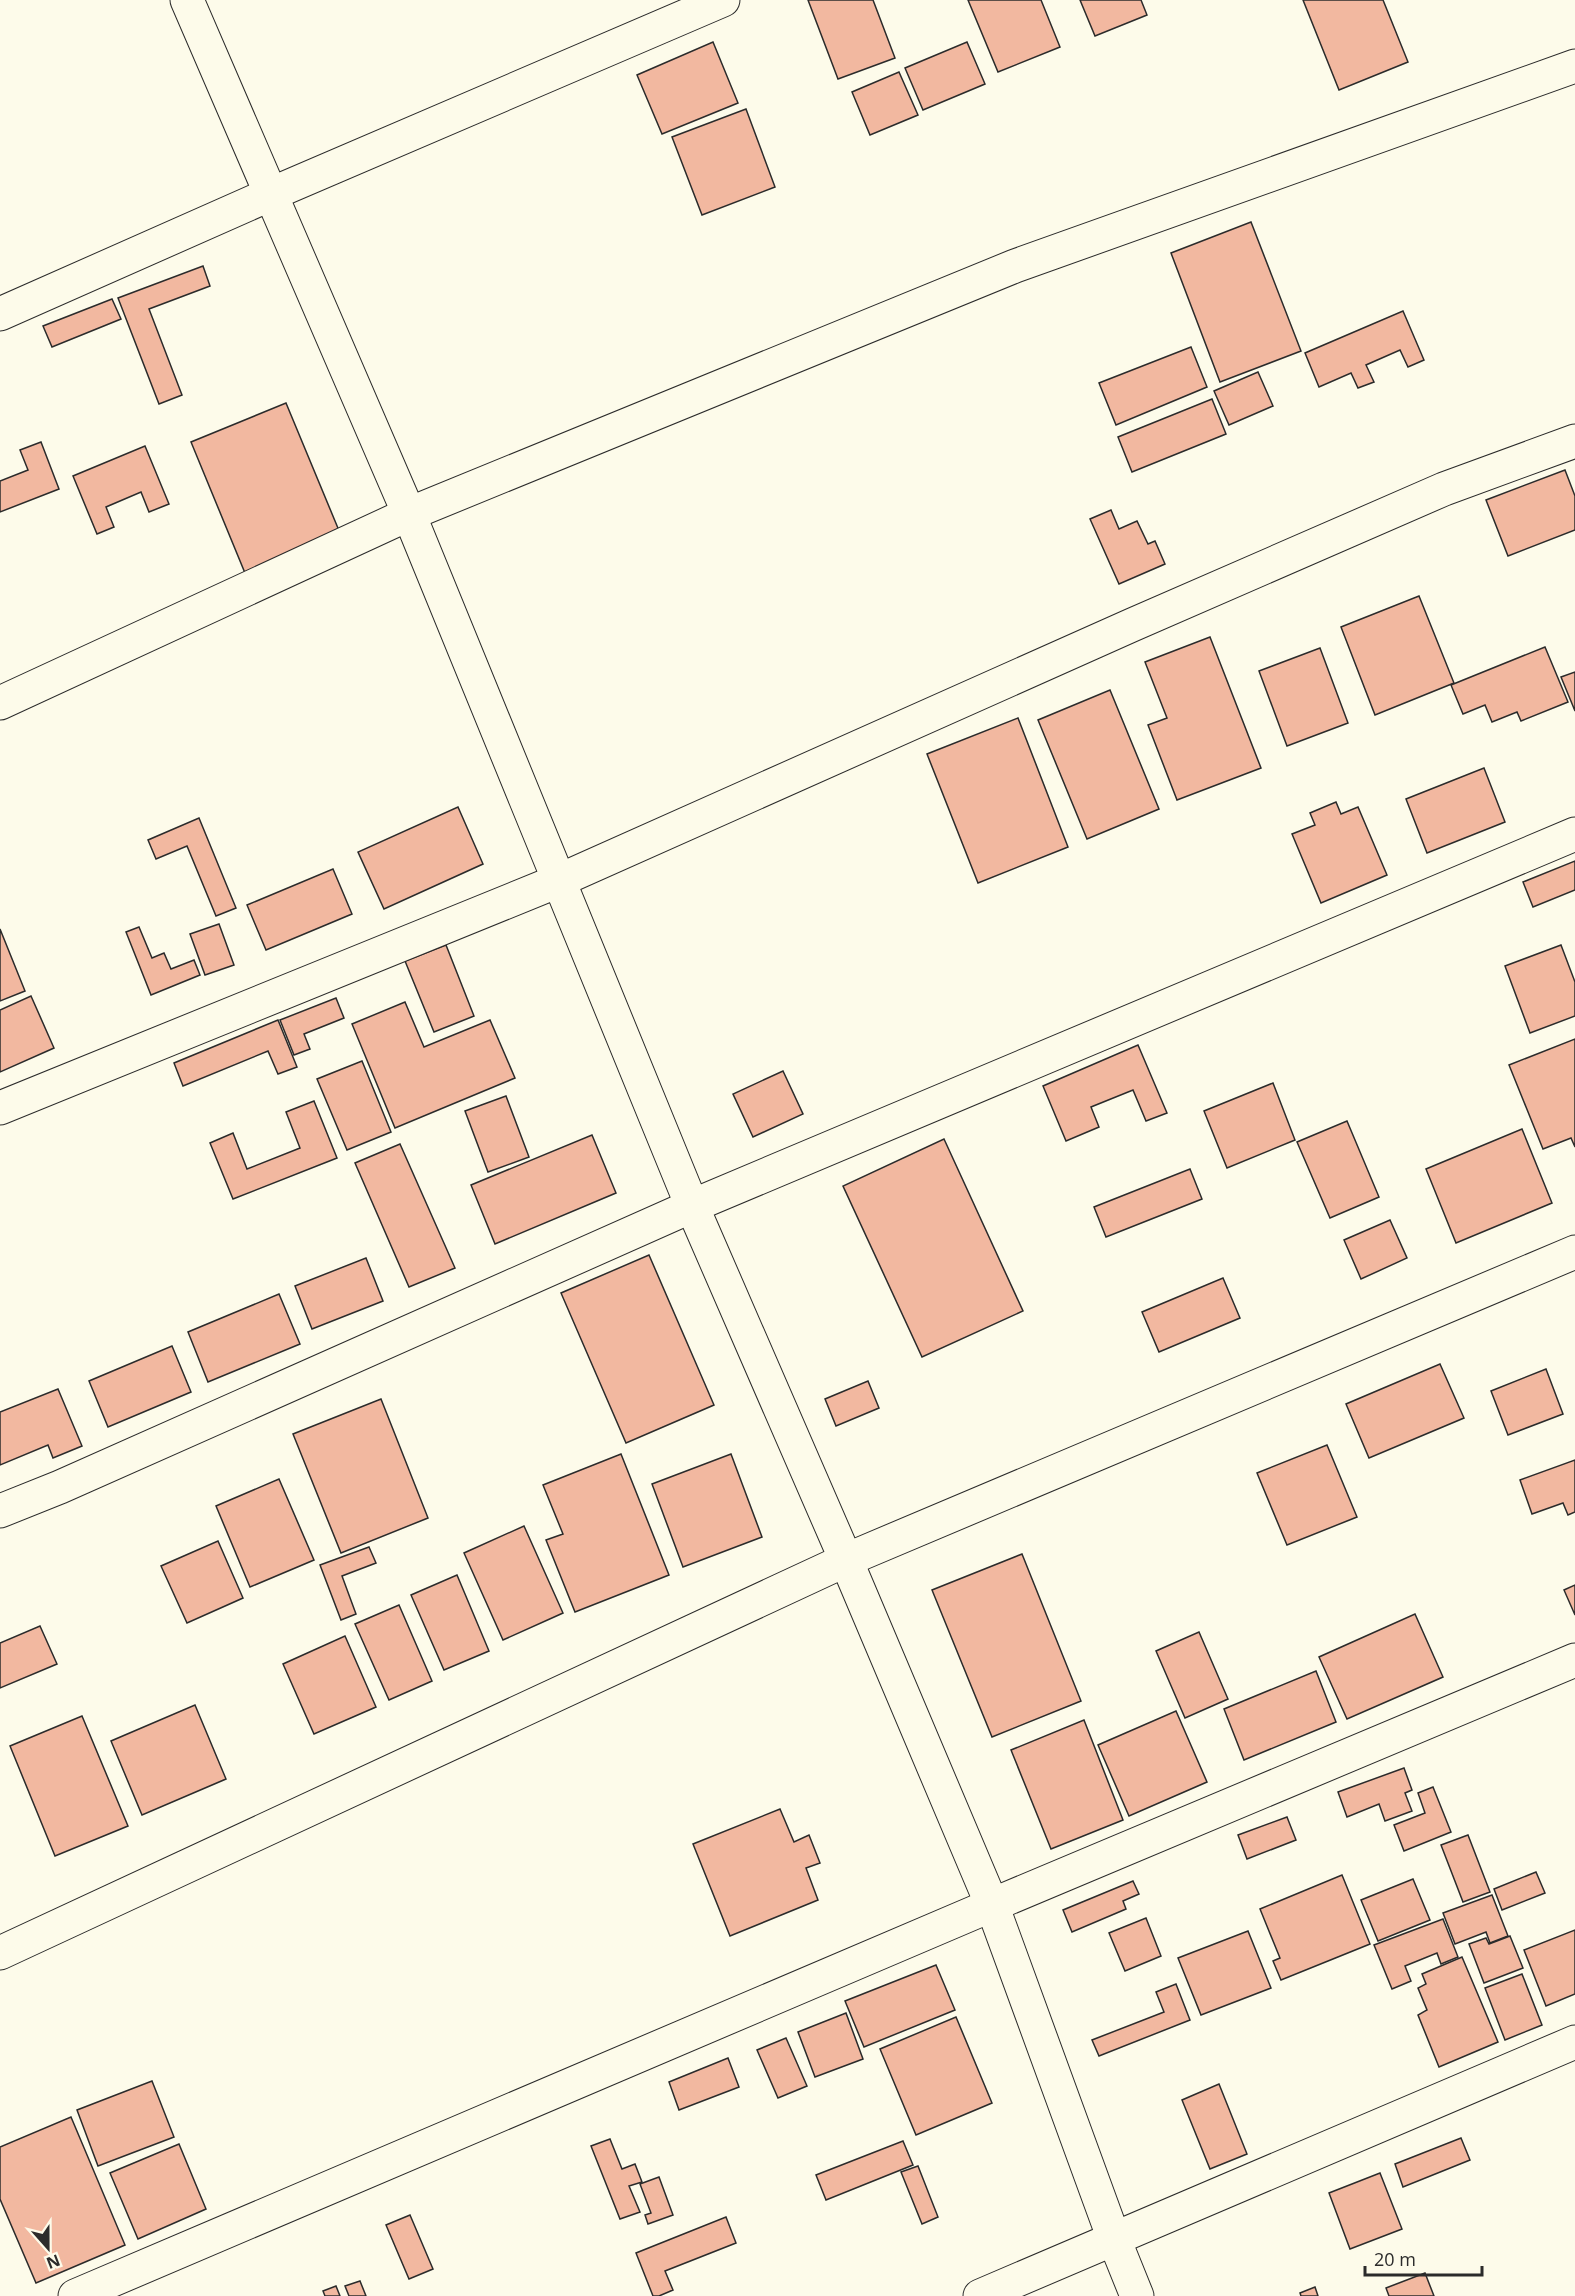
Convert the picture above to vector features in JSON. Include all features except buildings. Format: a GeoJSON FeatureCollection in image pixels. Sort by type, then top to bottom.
{"type":"FeatureCollection","features":[{"type":"Feature","properties":{"kind":"street"},"geometry":{"type":"LineString","coordinates":[[187,0],[409,514],[692,1206],[846,1560],[992,1905],[1137,2296]]}},
{"type":"Feature","properties":{"kind":"street"},"geometry":{"type":"LineString","coordinates":[[0,314],[271,194],[723,0]]}},
{"type":"Feature","properties":{"kind":"street"},"geometry":{"type":"LineString","coordinates":[[0,703],[409,514],[1015,266],[1575,66]]}},
{"type":"Feature","properties":{"kind":"street"},"geometry":{"type":"LineString","coordinates":[[0,1108],[558,882],[1121,630],[1444,489],[1575,441]]}},
{"type":"Feature","properties":{"kind":"street"},"geometry":{"type":"LineString","coordinates":[[0,1511],[692,1206],[1575,834]]}},
{"type":"Feature","properties":{"kind":"street"},"geometry":{"type":"LineString","coordinates":[[0,1953],[846,1560],[1575,1252]]}},
{"type":"Feature","properties":{"kind":"street"},"geometry":{"type":"LineString","coordinates":[[75,2296],[992,1905],[1575,1660]]}},
{"type":"Feature","properties":{"kind":"street"},"geometry":{"type":"LineString","coordinates":[[980,2296],[1575,2042]]}}]}
